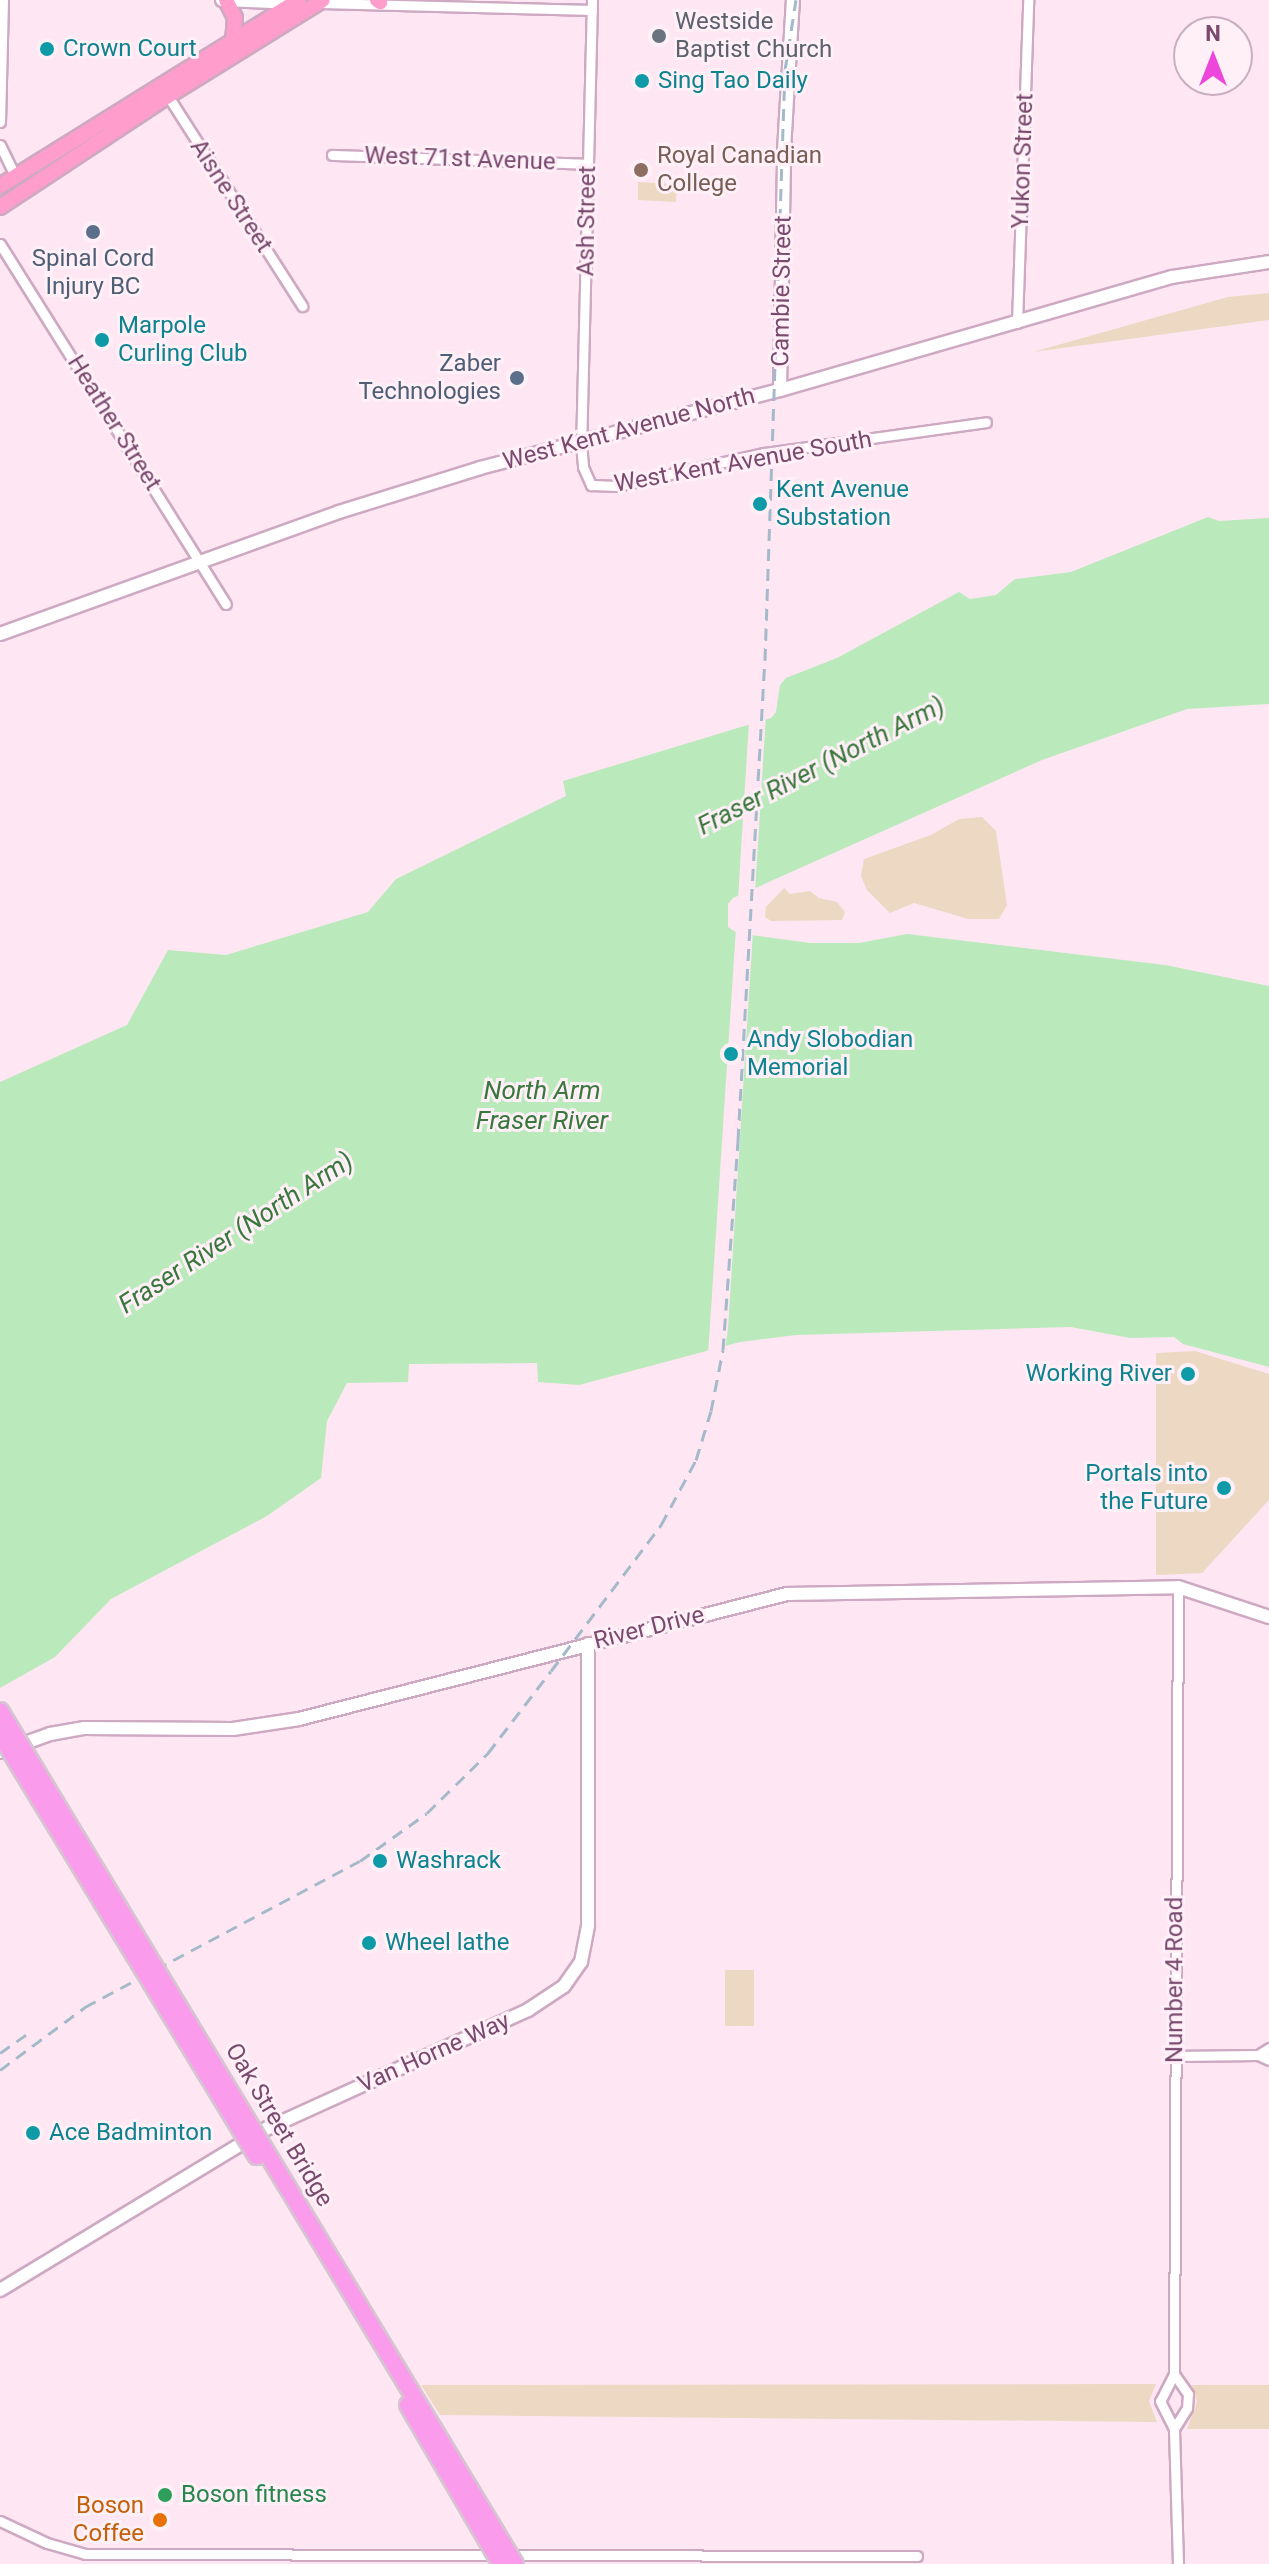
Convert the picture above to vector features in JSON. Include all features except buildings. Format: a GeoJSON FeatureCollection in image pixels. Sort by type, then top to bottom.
{"type":"FeatureCollection","features":[{"type":"Feature","properties":{"kind":"highway","name":"Oak Street Bridge"},"geometry":{"type":"LineString","coordinates":[[0,1711],[515,2564]]}},
{"type":"Feature","properties":{"kind":"highway","name":"Oak Street Bridge"},"geometry":{"type":"LineString","coordinates":[[0,1734],[501,2564]]}},
{"type":"Feature","properties":{"kind":"main road"},"geometry":{"type":"LineString","coordinates":[[224,0],[235,18],[233,40]]}},
{"type":"Feature","properties":{"kind":"main road"},"geometry":{"type":"LineString","coordinates":[[0,207],[233,40],[297,1]]}},
{"type":"Feature","properties":{"kind":"main road"},"geometry":{"type":"LineString","coordinates":[[0,186],[320,2]]}},
{"type":"Feature","properties":{"kind":"street"},"geometry":{"type":"LineString","coordinates":[[0,122],[3,0]]}},
{"type":"Feature","properties":{"kind":"street"},"geometry":{"type":"LineString","coordinates":[[224,0],[369,6],[379,1],[592,5]]}},
{"type":"Feature","properties":{"kind":"street","name":"Cambie Street"},"geometry":{"type":"LineString","coordinates":[[780,390],[784,150],[793,0]]}},
{"type":"Feature","properties":{"kind":"street","name":"Yukon Street"},"geometry":{"type":"LineString","coordinates":[[1017,323],[1028,0]]}},
{"type":"Feature","properties":{"kind":"street","name":"Ash Street"},"geometry":{"type":"LineString","coordinates":[[581,443],[592,5]]}},
{"type":"Feature","properties":{"kind":"street","name":"Aisne Street"},"geometry":{"type":"LineString","coordinates":[[165,90],[302,306]]}},
{"type":"Feature","properties":{"kind":"street"},"geometry":{"type":"LineString","coordinates":[[0,145],[15,176]]}},
{"type":"Feature","properties":{"kind":"street","name":"West 71st Avenue"},"geometry":{"type":"LineString","coordinates":[[332,155],[588,164]]}},
{"type":"Feature","properties":{"kind":"street","name":"Heather Street"},"geometry":{"type":"LineString","coordinates":[[0,244],[226,604]]}},
{"type":"Feature","properties":{"kind":"street","name":"West Kent Avenue North"},"geometry":{"type":"LineString","coordinates":[[0,634],[339,512],[480,468],[780,390],[1172,277],[1269,262]]}},
{"type":"Feature","properties":{"kind":"street","name":"West Kent Avenue South"},"geometry":{"type":"LineString","coordinates":[[581,443],[586,478],[598,487],[764,453],[986,422]]}},
{"type":"Feature","properties":{"kind":"street","name":"River Drive"},"geometry":{"type":"LineString","coordinates":[[0,1752],[34,1739],[100,1726],[210,1730],[271,1725],[764,1599],[811,1592],[1178,1587],[1269,1617]]}},
{"type":"Feature","properties":{"kind":"street","name":"Number 4 Road"},"geometry":{"type":"LineString","coordinates":[[1178,1587],[1174,2374],[1160,2401],[1174,2429],[1178,2564]]}},
{"type":"Feature","properties":{"kind":"street","name":"Van Horne Way"},"geometry":{"type":"LineString","coordinates":[[0,2290],[268,2128],[528,2010],[564,1986],[581,1962],[588,1925],[588,1644]]}},
{"type":"Feature","properties":{"kind":"street"},"geometry":{"type":"LineString","coordinates":[[1258,2055],[1269,2048]]}},
{"type":"Feature","properties":{"kind":"street"},"geometry":{"type":"LineString","coordinates":[[1174,2056],[1258,2055],[1269,2060]]}},
{"type":"Feature","properties":{"kind":"street","name":"Number 4 Road"},"geometry":{"type":"LineString","coordinates":[[1174,2374],[1188,2394],[1187,2408],[1174,2429]]}},
{"type":"Feature","properties":{"kind":"street"},"geometry":{"type":"LineString","coordinates":[[0,2521],[47,2543],[85,2554],[454,2560],[772,2560],[917,2556]]}},
{"type":"Feature","properties":{"kind":"shaded area"},"geometry":{"type":"Polygon","coordinates":[[[638,182],[677,184],[676,202],[638,200],[638,182]]]}},
{"type":"Feature","properties":{"kind":"shaded area"},"geometry":{"type":"Polygon","coordinates":[[[1269,293],[1269,320],[1033,352],[1228,297],[1269,293]]]}},
{"type":"Feature","properties":{"kind":"shaded area"},"geometry":{"type":"Polygon","coordinates":[[[982,817],[996,831],[1007,905],[999,919],[968,919],[914,903],[890,913],[867,890],[861,876],[864,859],[931,835],[959,819],[982,817]]]}},
{"type":"Feature","properties":{"kind":"shaded area"},"geometry":{"type":"Polygon","coordinates":[[[784,888],[790,894],[810,891],[819,898],[837,902],[845,912],[842,920],[771,921],[765,917],[766,907],[784,888]]]}},
{"type":"Feature","properties":{"kind":"shaded area"},"geometry":{"type":"Polygon","coordinates":[[[1195,1351],[1269,1374],[1269,1500],[1202,1573],[1156,1575],[1156,1353],[1195,1351]]]}},
{"type":"Feature","properties":{"kind":"shaded area"},"geometry":{"type":"Polygon","coordinates":[[[725,1970],[754,1970],[754,2026],[725,2026],[725,1970]]]}},
{"type":"Feature","properties":{"kind":"shaded area"},"geometry":{"type":"Polygon","coordinates":[[[1156,2384],[1149,2401],[1157,2422],[440,2415],[421,2385],[1156,2384]]]}},
{"type":"Feature","properties":{"kind":"shaded area"},"geometry":{"type":"Polygon","coordinates":[[[1192,2385],[1269,2385],[1269,2429],[1187,2429],[1197,2402],[1192,2385]]]}},
{"type":"Feature","properties":{"kind":"water","name":"North Arm Fraser River"},"geometry":{"type":"Polygon","coordinates":[[[1208,517],[1219,521],[1269,518],[1269,704],[1187,709],[1042,760],[733,898],[728,904],[728,927],[737,933],[810,943],[859,943],[907,934],[1165,965],[1269,986],[1269,1367],[1183,1344],[1174,1337],[1130,1338],[1071,1327],[796,1335],[740,1342],[579,1385],[538,1382],[537,1363],[409,1364],[408,1382],[347,1383],[327,1421],[321,1478],[267,1516],[111,1599],[55,1657],[0,1688],[0,1082],[127,1025],[168,950],[226,955],[368,912],[396,879],[566,796],[563,781],[771,718],[776,712],[780,685],[786,678],[837,658],[959,592],[970,599],[996,595],[1015,579],[1071,572],[1208,517]]]}},
{"type":"Feature","properties":{"kind":"pier"},"geometry":{"type":"Polygon","coordinates":[[[766,715],[755,892],[738,899],[749,721],[766,715]]]}},
{"type":"Feature","properties":{"kind":"pier"},"geometry":{"type":"Polygon","coordinates":[[[736,928],[753,931],[728,1329],[725,1350],[708,1355],[736,928]]]}},
{"type":"Feature","properties":{"kind":"railway"},"geometry":{"type":"LineString","coordinates":[[0,2070],[85,2007],[360,1861],[427,1813],[488,1753],[551,1671],[661,1525],[696,1460],[711,1411],[723,1350],[738,1140],[765,660],[785,70],[796,0]]}},
{"type":"Feature","properties":{"kind":"railway"},"geometry":{"type":"LineString","coordinates":[[0,2053],[26,2035]]}},
{"type":"Feature","properties":{"kind":"place","name":"Westside Baptist Church"},"geometry":{"type":"Point","coordinates":[659,36]}},
{"type":"Feature","properties":{"kind":"place","name":"Crown Court"},"geometry":{"type":"Point","coordinates":[47,49]}},
{"type":"Feature","properties":{"kind":"place","name":"Sing Tao Daily"},"geometry":{"type":"Point","coordinates":[642,81]}},
{"type":"Feature","properties":{"kind":"place","name":"Royal Canadian College"},"geometry":{"type":"Point","coordinates":[641,170]}},
{"type":"Feature","properties":{"kind":"place","name":"Spinal Cord Injury BC"},"geometry":{"type":"Point","coordinates":[93,232]}},
{"type":"Feature","properties":{"kind":"place","name":"Marpole Curling Club"},"geometry":{"type":"Point","coordinates":[102,340]}},
{"type":"Feature","properties":{"kind":"place","name":"Zaber Technologies"},"geometry":{"type":"Point","coordinates":[517,378]}},
{"type":"Feature","properties":{"kind":"place","name":"Kent Avenue Substation"},"geometry":{"type":"Point","coordinates":[760,504]}},
{"type":"Feature","properties":{"kind":"place","name":"Andy Slobodian Memorial"},"geometry":{"type":"Point","coordinates":[731,1054]}},
{"type":"Feature","properties":{"kind":"place","name":"Working River"},"geometry":{"type":"Point","coordinates":[1188,1374]}},
{"type":"Feature","properties":{"kind":"place","name":"Portals into the Future"},"geometry":{"type":"Point","coordinates":[1224,1488]}},
{"type":"Feature","properties":{"kind":"place","name":"Washrack"},"geometry":{"type":"Point","coordinates":[380,1861]}},
{"type":"Feature","properties":{"kind":"place","name":"Wheel lathe"},"geometry":{"type":"Point","coordinates":[369,1943]}},
{"type":"Feature","properties":{"kind":"place","name":"Ace Badminton"},"geometry":{"type":"Point","coordinates":[33,2133]}},
{"type":"Feature","properties":{"kind":"place","name":"Boson fitness"},"geometry":{"type":"Point","coordinates":[165,2495]}},
{"type":"Feature","properties":{"kind":"place","name":"Boson Coffee"},"geometry":{"type":"Point","coordinates":[160,2520]}},
{"type":"Feature","properties":{"kind":"water label","name":"Fraser River (North Arm)"},"geometry":{"type":"Point","coordinates":[821,766]}},
{"type":"Feature","properties":{"kind":"water label","name":"Fraser River (North Arm)"},"geometry":{"type":"Point","coordinates":[236,1233]}}]}
